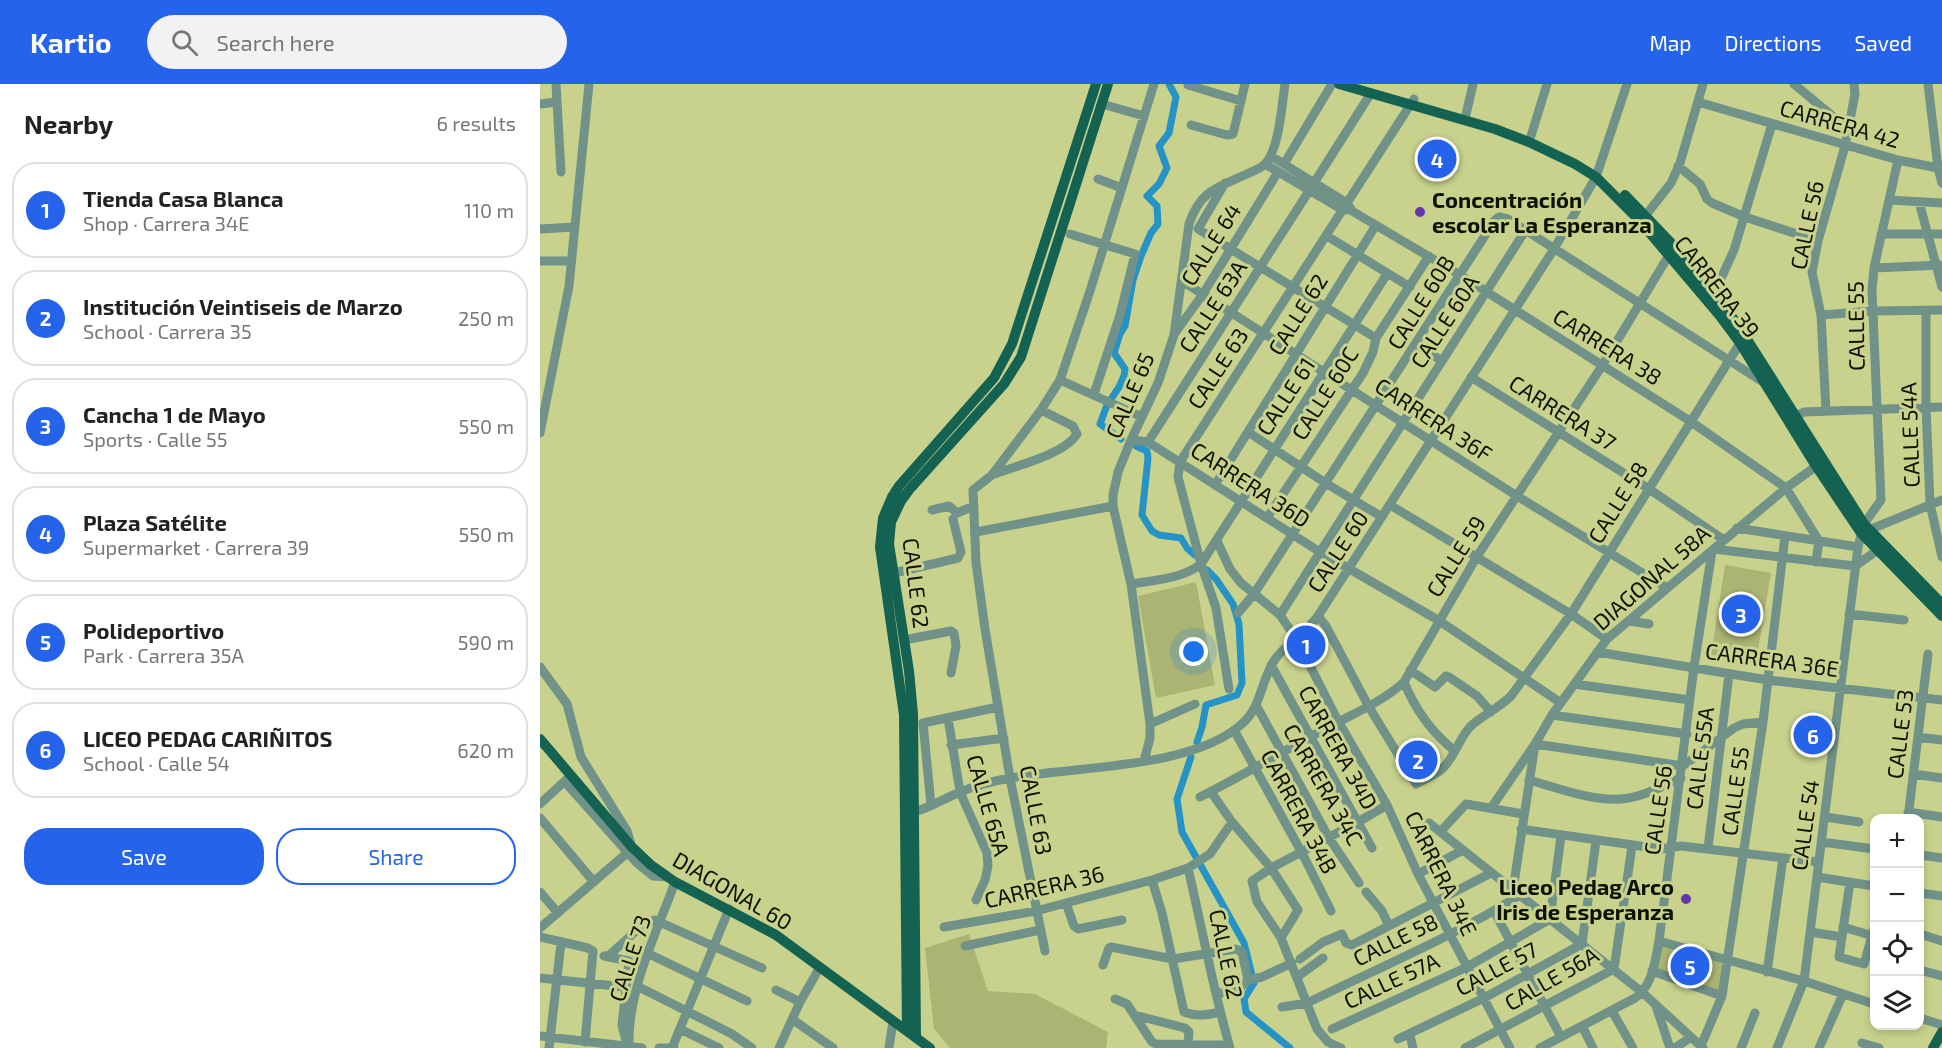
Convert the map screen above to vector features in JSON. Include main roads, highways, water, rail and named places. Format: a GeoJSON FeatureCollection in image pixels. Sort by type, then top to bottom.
{"type":"FeatureCollection","features":[{"type":"Feature","properties":{"kind":"main road","name":"CALLE 62"},"geometry":{"type":"LineString","coordinates":[[916,1038],[910,813],[903,703],[880,547],[883,518],[899,486],[994,378],[1004,362],[1012,344],[1096,84]]}},
{"type":"Feature","properties":{"kind":"main road","name":"CALLE 62"},"geometry":{"type":"LineString","coordinates":[[907,1031],[913,714],[894,573],[891,522],[901,501],[1004,384],[1021,357],[1108,84]]}},
{"type":"Feature","properties":{"kind":"main road","name":"CARRERA 39"},"geometry":{"type":"LineString","coordinates":[[1339,84],[1413,101]]}},
{"type":"Feature","properties":{"kind":"main road","name":"CARRERA 39"},"geometry":{"type":"LineString","coordinates":[[1362,84],[1531,136],[1578,158],[1646,215],[1714,294],[1748,339],[1792,418],[1878,550],[1942,616]]}},
{"type":"Feature","properties":{"kind":"main road","name":"CARRERA 39"},"geometry":{"type":"LineString","coordinates":[[1466,116],[1597,174],[1669,255],[1740,343],[1764,382],[1792,418]]}},
{"type":"Feature","properties":{"kind":"main road","name":"CARRERA 39"},"geometry":{"type":"LineString","coordinates":[[1865,529],[1942,604]]}},
{"type":"Feature","properties":{"kind":"main road","name":"DIAGONAL 60"},"geometry":{"type":"LineString","coordinates":[[540,739],[568,779],[629,850],[671,880],[776,935],[930,1048]]}},
{"type":"Feature","properties":{"kind":"main road"},"geometry":{"type":"LineString","coordinates":[[1933,1048],[1942,1032]]}},
{"type":"Feature","properties":{"kind":"waterway"},"geometry":{"type":"LineString","coordinates":[[1121,439],[1100,424],[1107,405],[1124,376],[1125,369],[1114,353],[1125,326],[1133,280],[1141,256],[1151,233],[1158,224],[1157,206],[1147,196],[1159,184],[1167,168],[1159,146],[1169,133],[1176,97],[1169,84]]}},
{"type":"Feature","properties":{"kind":"waterway"},"geometry":{"type":"LineString","coordinates":[[1136,446],[1147,451],[1148,458],[1142,515],[1152,531],[1159,535],[1181,538],[1195,555]]}},
{"type":"Feature","properties":{"kind":"waterway"},"geometry":{"type":"LineString","coordinates":[[1197,742],[1206,705],[1237,695],[1242,683],[1239,624],[1233,604],[1207,570]]}},
{"type":"Feature","properties":{"kind":"waterway"},"geometry":{"type":"LineString","coordinates":[[1191,757],[1177,799],[1182,832],[1244,943],[1254,983],[1244,999],[1246,1012],[1290,1048]]}},
{"type":"Feature","properties":{"kind":"place","name":"Plaza Satélite"},"geometry":{"type":"Point","coordinates":[1437,159]}},
{"type":"Feature","properties":{"kind":"place","name":"Concentración escolar La Esperanza"},"geometry":{"type":"Point","coordinates":[1420,212]}},
{"type":"Feature","properties":{"kind":"place","name":"Cancha 1 de Mayo"},"geometry":{"type":"Point","coordinates":[1741,614]}},
{"type":"Feature","properties":{"kind":"place","name":"Tienda Casa Blanca"},"geometry":{"type":"Point","coordinates":[1306,645]}},
{"type":"Feature","properties":{"kind":"place","name":"LICEO PEDAG CARIÑITOS"},"geometry":{"type":"Point","coordinates":[1813,735]}},
{"type":"Feature","properties":{"kind":"place","name":"Institución Veintiseis de Marzo"},"geometry":{"type":"Point","coordinates":[1418,760]}},
{"type":"Feature","properties":{"kind":"place","name":"Liceo Pedag Arco Iris de Esperanza"},"geometry":{"type":"Point","coordinates":[1686,899]}},
{"type":"Feature","properties":{"kind":"place","name":"Polideportivo"},"geometry":{"type":"Point","coordinates":[1690,966]}}]}
